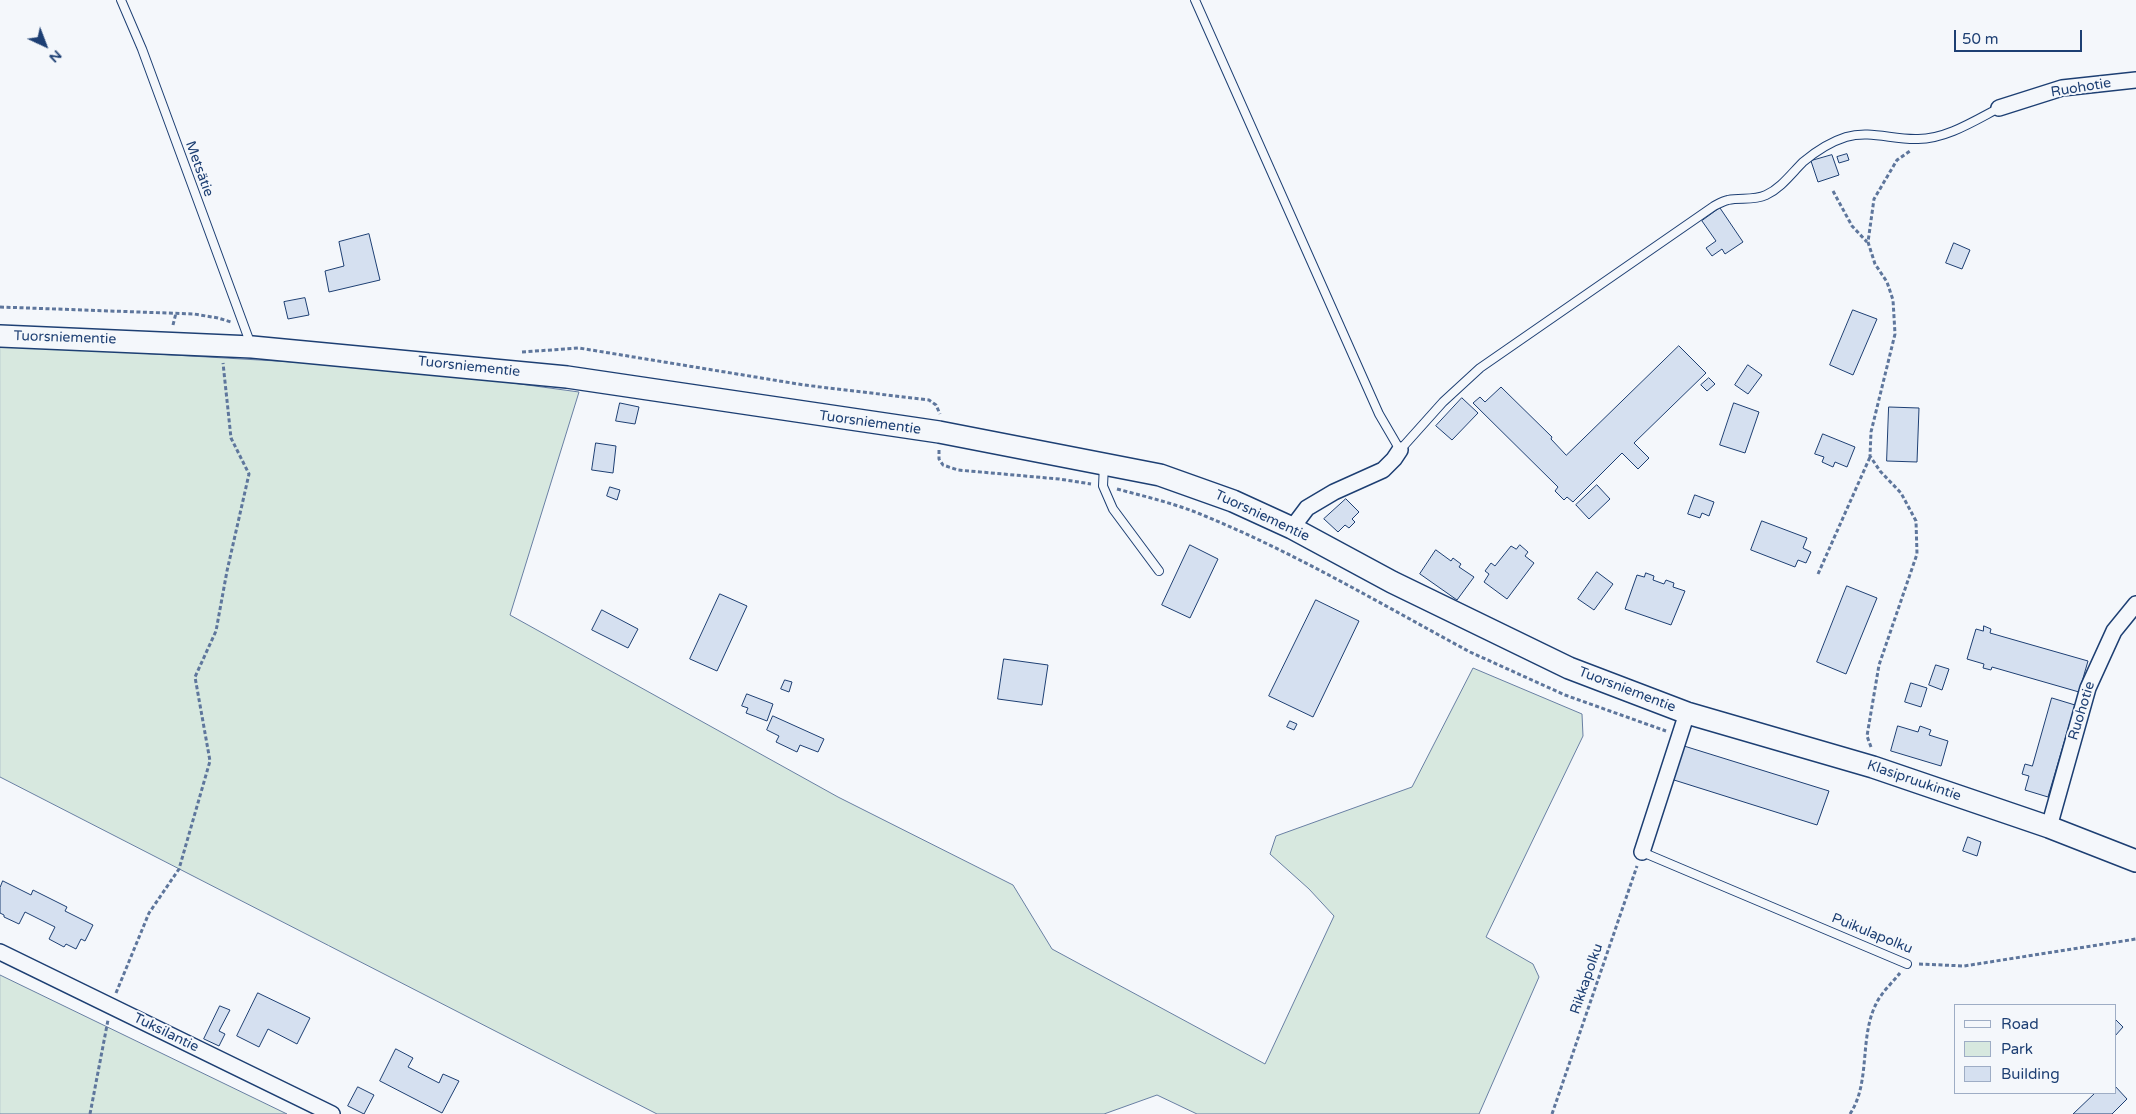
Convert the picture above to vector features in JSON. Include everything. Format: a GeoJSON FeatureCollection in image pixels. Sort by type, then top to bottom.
{"type":"FeatureCollection","features":[{"type":"Feature","properties":{"kind":"main road","name":"Tuorsniementie"},"geometry":{"type":"LineString","coordinates":[[0,336],[252,347],[567,377],[939,432],[1160,475],[1204,490],[1292,528],[1392,582],[1532,652],[1687,714]]}},
{"type":"Feature","properties":{"kind":"main road","name":"Klasipruukintie"},"geometry":{"type":"LineString","coordinates":[[1687,714],[1880,769],[2049,827],[2136,861]]}},
{"type":"Feature","properties":{"kind":"street","name":"Ruohotie"},"geometry":{"type":"LineString","coordinates":[[1999,108],[2062,88],[2136,80]]}},
{"type":"Feature","properties":{"kind":"street"},"geometry":{"type":"LineString","coordinates":[[1292,528],[1313,504],[1334,492],[1383,470],[1400,450]]}},
{"type":"Feature","properties":{"kind":"street","name":"Ruohotie"},"geometry":{"type":"LineString","coordinates":[[2049,827],[2088,688],[2114,631],[2136,604]]}},
{"type":"Feature","properties":{"kind":"street"},"geometry":{"type":"LineString","coordinates":[[1642,852],[1687,714]]}},
{"type":"Feature","properties":{"kind":"street","name":"Tuksilantie"},"geometry":{"type":"LineString","coordinates":[[0,952],[332,1114]]}},
{"type":"Feature","properties":{"kind":"lane","name":"Metsätie"},"geometry":{"type":"LineString","coordinates":[[121,0],[142,50],[252,347]]}},
{"type":"Feature","properties":{"kind":"lane"},"geometry":{"type":"LineString","coordinates":[[1195,0],[1379,414],[1400,450],[1443,402],[1480,368],[1714,206],[1729,200],[1753,199],[1766,195],[1785,181],[1803,162],[1820,149],[1845,137],[1871,134],[1916,140],[1930,139],[1956,130],[1999,108]]}},
{"type":"Feature","properties":{"kind":"lane"},"geometry":{"type":"LineString","coordinates":[[1105,464],[1103,486],[1113,509],[1159,571]]}},
{"type":"Feature","properties":{"kind":"lane","name":"Puikulapolku"},"geometry":{"type":"LineString","coordinates":[[1642,852],[1907,964]]}},
{"type":"Feature","properties":{"kind":"path"},"geometry":{"type":"LineString","coordinates":[[1818,574],[1870,456],[1871,432],[1895,334],[1893,300],[1886,282],[1875,264],[1868,242],[1874,199],[1897,160],[1930,139]]}},
{"type":"Feature","properties":{"kind":"path"},"geometry":{"type":"LineString","coordinates":[[1833,191],[1852,226],[1868,242]]}},
{"type":"Feature","properties":{"kind":"path"},"geometry":{"type":"LineString","coordinates":[[0,307],[176,313],[218,318],[244,327]]}},
{"type":"Feature","properties":{"kind":"path"},"geometry":{"type":"LineString","coordinates":[[167,328],[172,328],[176,313]]}},
{"type":"Feature","properties":{"kind":"path"},"geometry":{"type":"LineString","coordinates":[[518,352],[579,348],[804,385],[929,400],[936,405],[940,415],[939,459],[943,465],[958,470],[1059,479],[1103,486],[1173,504],[1204,515],[1280,550],[1501,667],[1565,695],[1680,736]]}},
{"type":"Feature","properties":{"kind":"path"},"geometry":{"type":"LineString","coordinates":[[90,1114],[110,1006],[150,914],[179,869],[210,761],[195,677],[216,631],[227,571],[249,474],[231,438],[223,359]]}},
{"type":"Feature","properties":{"kind":"path"},"geometry":{"type":"LineString","coordinates":[[1870,456],[1880,471],[1901,492],[1916,521],[1917,554],[1879,665],[1867,736],[1880,769]]}},
{"type":"Feature","properties":{"kind":"path","name":"Rikkapolku"},"geometry":{"type":"LineString","coordinates":[[1552,1114],[1642,852]]}},
{"type":"Feature","properties":{"kind":"path","name":"Puikulapolku"},"geometry":{"type":"LineString","coordinates":[[1907,964],[1964,966],[2136,939]]}},
{"type":"Feature","properties":{"kind":"path"},"geometry":{"type":"LineString","coordinates":[[1850,1114],[1856,1105],[1862,1082],[1871,1016],[1876,1003],[1907,964]]}},
{"type":"Feature","properties":{"kind":"green space"},"geometry":{"type":"Polygon","coordinates":[[[0,345],[363,366],[461,376],[579,392],[510,615],[838,797],[1013,885],[1052,949],[1265,1064],[1334,916],[1309,889],[1270,854],[1276,836],[1412,787],[1473,668],[1582,714],[1583,736],[1486,937],[1533,964],[1539,977],[1479,1114],[1197,1114],[1157,1095],[1104,1114],[657,1114],[0,777],[0,345]]]}},
{"type":"Feature","properties":{"kind":"green space"},"geometry":{"type":"Polygon","coordinates":[[[0,975],[287,1114],[0,1114],[0,975]]]}},
{"type":"Feature","properties":{"kind":"building"},"geometry":{"type":"Polygon","coordinates":[[[1847,154],[1849,160],[1839,163],[1837,157],[1847,154]]]}},
{"type":"Feature","properties":{"kind":"building"},"geometry":{"type":"Polygon","coordinates":[[[1832,155],[1839,175],[1818,182],[1811,161],[1832,155]]]}},
{"type":"Feature","properties":{"kind":"building"},"geometry":{"type":"Polygon","coordinates":[[[1720,208],[1743,242],[1725,254],[1722,249],[1712,256],[1706,248],[1716,241],[1702,221],[1720,208]]]}},
{"type":"Feature","properties":{"kind":"building"},"geometry":{"type":"Polygon","coordinates":[[[369,234],[380,280],[329,292],[325,271],[344,266],[339,242],[369,234]]]}},
{"type":"Feature","properties":{"kind":"building"},"geometry":{"type":"Polygon","coordinates":[[[1954,243],[1970,250],[1962,269],[1946,263],[1954,243]]]}},
{"type":"Feature","properties":{"kind":"building"},"geometry":{"type":"Polygon","coordinates":[[[305,298],[309,315],[288,319],[284,302],[305,298]]]}},
{"type":"Feature","properties":{"kind":"building"},"geometry":{"type":"Polygon","coordinates":[[[1853,310],[1877,319],[1853,375],[1830,365],[1853,310]]]}},
{"type":"Feature","properties":{"kind":"building"},"geometry":{"type":"Polygon","coordinates":[[[1679,346],[1706,373],[1634,443],[1649,458],[1638,469],[1622,453],[1573,502],[1567,497],[1564,500],[1555,491],[1558,487],[1473,403],[1480,397],[1485,402],[1501,387],[1552,437],[1551,439],[1566,455],[1679,346]]]}},
{"type":"Feature","properties":{"kind":"building"},"geometry":{"type":"Polygon","coordinates":[[[1748,365],[1762,375],[1748,394],[1735,385],[1748,365]]]}},
{"type":"Feature","properties":{"kind":"building"},"geometry":{"type":"Polygon","coordinates":[[[1709,378],[1715,384],[1707,391],[1701,385],[1709,378]]]}},
{"type":"Feature","properties":{"kind":"building"},"geometry":{"type":"Polygon","coordinates":[[[1462,398],[1478,413],[1452,440],[1436,426],[1462,398]]]}},
{"type":"Feature","properties":{"kind":"building"},"geometry":{"type":"Polygon","coordinates":[[[620,403],[639,407],[635,424],[616,421],[620,403]]]}},
{"type":"Feature","properties":{"kind":"building"},"geometry":{"type":"Polygon","coordinates":[[[1734,403],[1759,412],[1745,453],[1720,445],[1734,403]]]}},
{"type":"Feature","properties":{"kind":"building"},"geometry":{"type":"Polygon","coordinates":[[[1889,407],[1919,408],[1917,462],[1887,461],[1889,407]]]}},
{"type":"Feature","properties":{"kind":"building"},"geometry":{"type":"Polygon","coordinates":[[[1823,434],[1855,447],[1847,467],[1835,462],[1833,467],[1822,462],[1824,457],[1815,454],[1823,434]]]}},
{"type":"Feature","properties":{"kind":"building"},"geometry":{"type":"Polygon","coordinates":[[[596,443],[616,446],[613,473],[592,470],[596,443]]]}},
{"type":"Feature","properties":{"kind":"building"},"geometry":{"type":"Polygon","coordinates":[[[1597,485],[1610,499],[1589,519],[1576,505],[1597,485]]]}},
{"type":"Feature","properties":{"kind":"building"},"geometry":{"type":"Polygon","coordinates":[[[610,487],[620,490],[617,500],[607,496],[610,487]]]}},
{"type":"Feature","properties":{"kind":"building"},"geometry":{"type":"Polygon","coordinates":[[[1695,495],[1714,502],[1709,516],[1702,513],[1700,518],[1688,514],[1695,495]]]}},
{"type":"Feature","properties":{"kind":"building"},"geometry":{"type":"Polygon","coordinates":[[[1346,499],[1359,512],[1352,519],[1355,522],[1349,528],[1345,525],[1338,532],[1324,519],[1346,499]]]}},
{"type":"Feature","properties":{"kind":"building"},"geometry":{"type":"Polygon","coordinates":[[[1762,521],[1807,538],[1803,548],[1811,552],[1806,563],[1798,560],[1795,567],[1751,550],[1762,521]]]}},
{"type":"Feature","properties":{"kind":"building"},"geometry":{"type":"Polygon","coordinates":[[[1190,545],[1218,559],[1190,618],[1162,605],[1190,545]]]}},
{"type":"Feature","properties":{"kind":"building"},"geometry":{"type":"Polygon","coordinates":[[[1520,545],[1528,552],[1525,556],[1534,563],[1507,599],[1484,582],[1489,574],[1485,571],[1491,563],[1495,566],[1511,546],[1516,549],[1520,545]]]}},
{"type":"Feature","properties":{"kind":"building"},"geometry":{"type":"Polygon","coordinates":[[[1436,550],[1451,561],[1453,558],[1461,564],[1459,567],[1474,577],[1457,600],[1420,574],[1436,550]]]}},
{"type":"Feature","properties":{"kind":"building"},"geometry":{"type":"Polygon","coordinates":[[[1597,572],[1613,584],[1594,610],[1578,599],[1597,572]]]}},
{"type":"Feature","properties":{"kind":"building"},"geometry":{"type":"Polygon","coordinates":[[[1646,573],[1654,576],[1653,580],[1664,584],[1666,580],[1674,583],[1673,587],[1685,591],[1671,625],[1625,609],[1637,575],[1644,577],[1646,573]]]}},
{"type":"Feature","properties":{"kind":"building"},"geometry":{"type":"Polygon","coordinates":[[[1847,586],[1877,598],[1846,674],[1817,662],[1847,586]]]}},
{"type":"Feature","properties":{"kind":"building"},"geometry":{"type":"Polygon","coordinates":[[[720,594],[747,606],[717,671],[690,659],[720,594]]]}},
{"type":"Feature","properties":{"kind":"building"},"geometry":{"type":"Polygon","coordinates":[[[1316,600],[1359,621],[1313,717],[1269,696],[1316,600]]]}},
{"type":"Feature","properties":{"kind":"building"},"geometry":{"type":"Polygon","coordinates":[[[602,610],[638,629],[628,648],[592,630],[602,610]]]}},
{"type":"Feature","properties":{"kind":"building"},"geometry":{"type":"Polygon","coordinates":[[[1984,626],[1991,629],[1990,633],[2088,661],[2079,692],[1992,667],[1991,670],[1983,668],[1984,664],[1967,659],[1976,629],[1983,631],[1984,626]]]}},
{"type":"Feature","properties":{"kind":"building"},"geometry":{"type":"Polygon","coordinates":[[[1004,659],[1048,665],[1042,705],[998,699],[1004,659]]]}},
{"type":"Feature","properties":{"kind":"building"},"geometry":{"type":"Polygon","coordinates":[[[1936,665],[1949,669],[1942,690],[1929,685],[1936,665]]]}},
{"type":"Feature","properties":{"kind":"building"},"geometry":{"type":"Polygon","coordinates":[[[785,680],[792,682],[789,692],[781,689],[785,680]]]}},
{"type":"Feature","properties":{"kind":"building"},"geometry":{"type":"Polygon","coordinates":[[[1911,683],[1927,688],[1921,707],[1905,702],[1911,683]]]}},
{"type":"Feature","properties":{"kind":"building"},"geometry":{"type":"Polygon","coordinates":[[[747,694],[773,704],[767,721],[746,713],[748,708],[742,706],[747,694]]]}},
{"type":"Feature","properties":{"kind":"building"},"geometry":{"type":"Polygon","coordinates":[[[2052,698],[2075,705],[2048,797],[2025,790],[2029,776],[2022,774],[2025,764],[2032,766],[2052,698]]]}},
{"type":"Feature","properties":{"kind":"building"},"geometry":{"type":"Polygon","coordinates":[[[773,716],[824,739],[818,752],[800,745],[797,752],[776,742],[779,736],[767,730],[773,716]]]}},
{"type":"Feature","properties":{"kind":"building"},"geometry":{"type":"Polygon","coordinates":[[[1290,721],[1297,724],[1294,730],[1287,727],[1290,721]]]}},
{"type":"Feature","properties":{"kind":"building"},"geometry":{"type":"Polygon","coordinates":[[[1898,726],[1918,732],[1920,726],[1931,730],[1929,735],[1948,741],[1941,766],[1891,751],[1898,726]]]}},
{"type":"Feature","properties":{"kind":"building"},"geometry":{"type":"Polygon","coordinates":[[[1684,746],[1829,791],[1817,825],[1674,780],[1684,746]]]}},
{"type":"Feature","properties":{"kind":"building"},"geometry":{"type":"Polygon","coordinates":[[[1968,837],[1981,842],[1977,856],[1963,851],[1968,837]]]}},
{"type":"Feature","properties":{"kind":"building"},"geometry":{"type":"Polygon","coordinates":[[[3,881],[31,895],[33,890],[67,907],[65,911],[93,925],[85,941],[81,939],[76,949],[66,944],[64,947],[49,939],[55,927],[25,912],[19,924],[4,917],[0,913],[0,888],[3,881]]]}},
{"type":"Feature","properties":{"kind":"building"},"geometry":{"type":"Polygon","coordinates":[[[258,993],[310,1018],[297,1044],[268,1029],[259,1047],[237,1036],[258,993]]]}},
{"type":"Feature","properties":{"kind":"building"},"geometry":{"type":"Polygon","coordinates":[[[220,1006],[230,1010],[219,1031],[225,1034],[219,1046],[204,1039],[220,1006]]]}},
{"type":"Feature","properties":{"kind":"building"},"geometry":{"type":"Polygon","coordinates":[[[2116,1020],[2123,1027],[2116,1035],[2116,1020]]]}},
{"type":"Feature","properties":{"kind":"building"},"geometry":{"type":"Polygon","coordinates":[[[396,1049],[413,1058],[408,1067],[439,1083],[443,1074],[459,1081],[442,1113],[380,1081],[396,1049]]]}},
{"type":"Feature","properties":{"kind":"building"},"geometry":{"type":"Polygon","coordinates":[[[358,1087],[374,1095],[364,1114],[348,1106],[358,1087]]]}},
{"type":"Feature","properties":{"kind":"building"},"geometry":{"type":"Polygon","coordinates":[[[2116,1087],[2127,1099],[2112,1114],[2073,1114],[2094,1094],[2116,1094],[2116,1087]]]}}]}
